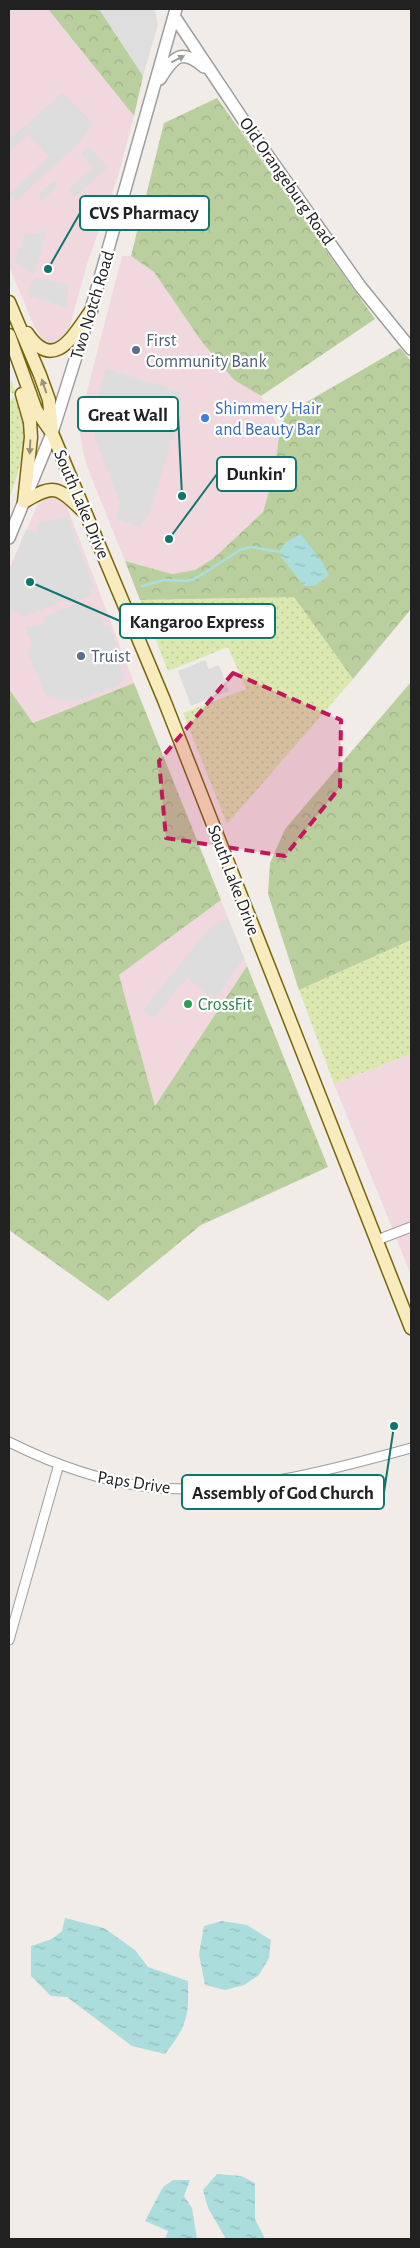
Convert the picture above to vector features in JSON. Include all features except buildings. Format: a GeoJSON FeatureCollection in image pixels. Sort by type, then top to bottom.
{"type":"FeatureCollection","features":[{"type":"Feature","properties":{"kind":"main road"},"geometry":{"type":"LineString","coordinates":[[11,308],[33,342],[50,351],[64,346],[91,311]]}},
{"type":"Feature","properties":{"kind":"main road","name":"South Lake Drive"},"geometry":{"type":"LineString","coordinates":[[11,308],[49,400],[52,433]]}},
{"type":"Feature","properties":{"kind":"main road","name":"South Lake Drive"},"geometry":{"type":"LineString","coordinates":[[9,335],[36,410],[52,433],[164,700],[411,1328]]}},
{"type":"Feature","properties":{"kind":"main road"},"geometry":{"type":"LineString","coordinates":[[20,365],[20,382],[30,422],[31,437],[24,502]]}},
{"type":"Feature","properties":{"kind":"main road"},"geometry":{"type":"LineString","coordinates":[[24,502],[44,490],[54,489],[62,492],[87,514]]}},
{"type":"Feature","properties":{"kind":"street","name":"Old Orangeburg Road"},"geometry":{"type":"LineString","coordinates":[[173,11],[213,74],[360,286],[411,349]]}},
{"type":"Feature","properties":{"kind":"street","name":"Two Notch Road"},"geometry":{"type":"LineString","coordinates":[[9,538],[52,433],[91,311],[153,91],[173,11]]}},
{"type":"Feature","properties":{"kind":"street"},"geometry":{"type":"LineString","coordinates":[[153,91],[171,62],[181,56],[191,56],[213,74]]}},
{"type":"Feature","properties":{"kind":"street"},"geometry":{"type":"LineString","coordinates":[[377,1240],[411,1227]]}},
{"type":"Feature","properties":{"kind":"street","name":"Paps Drive"},"geometry":{"type":"LineString","coordinates":[[9,1442],[89,1475],[150,1487],[210,1489],[282,1479],[411,1448]]}},
{"type":"Feature","properties":{"kind":"street"},"geometry":{"type":"LineString","coordinates":[[9,1640],[59,1464]]}},
{"type":"Feature","properties":{"kind":"highlighted area"},"geometry":{"type":"Polygon","coordinates":[[[233,673],[341,720],[340,787],[285,856],[166,838],[159,761],[233,673]]]}},
{"type":"Feature","properties":{"kind":"shaded area"},"geometry":{"type":"Polygon","coordinates":[[[9,9],[48,9],[134,116],[118,176],[87,264],[68,333],[60,341],[51,343],[42,339],[34,326],[9,266],[9,9]]]}},
{"type":"Feature","properties":{"kind":"shaded area"},"geometry":{"type":"Polygon","coordinates":[[[99,9],[155,9],[158,25],[143,76],[99,9]]]}},
{"type":"Feature","properties":{"kind":"shaded area"},"geometry":{"type":"Polygon","coordinates":[[[62,93],[93,123],[80,142],[17,200],[9,194],[49,157],[28,134],[9,152],[9,140],[62,93]]]}},
{"type":"Feature","properties":{"kind":"shaded area"},"geometry":{"type":"Polygon","coordinates":[[[89,147],[108,167],[75,197],[68,190],[93,167],[81,154],[89,147]]]}},
{"type":"Feature","properties":{"kind":"shaded area"},"geometry":{"type":"Polygon","coordinates":[[[53,181],[56,181],[57,187],[41,201],[39,194],[53,181]]]}},
{"type":"Feature","properties":{"kind":"shaded area"},"geometry":{"type":"Polygon","coordinates":[[[46,232],[34,274],[15,263],[24,235],[46,232]]]}},
{"type":"Feature","properties":{"kind":"shaded area"},"geometry":{"type":"Polygon","coordinates":[[[122,256],[131,256],[154,272],[202,342],[234,380],[261,396],[280,429],[274,474],[263,512],[214,558],[195,570],[172,574],[125,561],[83,452],[80,433],[83,407],[122,256]]]}},
{"type":"Feature","properties":{"kind":"shaded area"},"geometry":{"type":"Polygon","coordinates":[[[35,277],[68,285],[67,308],[26,295],[35,277]]]}},
{"type":"Feature","properties":{"kind":"shaded area"},"geometry":{"type":"Polygon","coordinates":[[[106,369],[179,391],[181,410],[150,512],[139,527],[116,519],[120,503],[95,438],[94,409],[106,369]]]}},
{"type":"Feature","properties":{"kind":"shaded area"},"geometry":{"type":"Polygon","coordinates":[[[49,496],[62,500],[67,507],[134,683],[33,723],[9,689],[9,569],[38,504],[49,496]]]}},
{"type":"Feature","properties":{"kind":"shaded area"},"geometry":{"type":"Polygon","coordinates":[[[67,516],[93,586],[90,591],[91,595],[69,604],[67,601],[63,601],[23,617],[17,611],[12,613],[9,606],[9,574],[26,529],[37,533],[39,531],[37,524],[67,516]]]}},
{"type":"Feature","properties":{"kind":"shaded area"},"geometry":{"type":"Polygon","coordinates":[[[80,603],[89,609],[96,608],[104,626],[108,625],[118,648],[113,651],[125,677],[117,686],[77,701],[60,700],[52,696],[46,697],[27,650],[33,647],[25,627],[41,625],[45,622],[44,617],[80,603]]]}},
{"type":"Feature","properties":{"kind":"shaded area"},"geometry":{"type":"Polygon","coordinates":[[[205,660],[209,669],[219,665],[229,691],[191,706],[178,671],[205,660]]]}},
{"type":"Feature","properties":{"kind":"shaded area"},"geometry":{"type":"Polygon","coordinates":[[[221,900],[247,966],[155,1107],[119,975],[221,900]]]}},
{"type":"Feature","properties":{"kind":"shaded area"},"geometry":{"type":"Polygon","coordinates":[[[228,918],[244,958],[214,1000],[187,978],[154,1018],[143,1010],[207,931],[228,918]]]}},
{"type":"Feature","properties":{"kind":"shaded area"},"geometry":{"type":"Polygon","coordinates":[[[411,1054],[411,1275],[334,1084],[411,1054]]]}},
{"type":"Feature","properties":{"kind":"green space"},"geometry":{"type":"Polygon","coordinates":[[[48,9],[99,9],[143,76],[134,116],[48,9]]]}},
{"type":"Feature","properties":{"kind":"green space"},"geometry":{"type":"Polygon","coordinates":[[[217,98],[375,319],[261,396],[234,380],[202,342],[154,272],[131,256],[164,123],[217,98]]]}},
{"type":"Feature","properties":{"kind":"green space"},"geometry":{"type":"Polygon","coordinates":[[[400,348],[411,361],[411,609],[353,679],[294,597],[140,600],[125,561],[172,574],[195,570],[214,558],[263,512],[274,474],[280,429],[286,414],[400,348]]]}},
{"type":"Feature","properties":{"kind":"green space"},"geometry":{"type":"Polygon","coordinates":[[[11,380],[22,412],[24,439],[20,467],[9,499],[9,403],[15,395],[9,391],[11,380]]]}},
{"type":"Feature","properties":{"kind":"green space"},"geometry":{"type":"Polygon","coordinates":[[[294,597],[353,679],[227,824],[183,713],[246,689],[228,647],[168,671],[140,600],[294,597]]]}},
{"type":"Feature","properties":{"kind":"green space"},"geometry":{"type":"Polygon","coordinates":[[[411,682],[411,940],[299,990],[268,894],[270,863],[285,829],[411,682]]]}},
{"type":"Feature","properties":{"kind":"green space"},"geometry":{"type":"Polygon","coordinates":[[[134,683],[221,900],[119,975],[155,1106],[247,966],[328,1167],[201,1225],[108,1301],[9,1230],[9,689],[33,723],[134,683]]]}},
{"type":"Feature","properties":{"kind":"green space"},"geometry":{"type":"Polygon","coordinates":[[[411,940],[411,1054],[334,1084],[299,990],[411,940]]]}},
{"type":"Feature","properties":{"kind":"water"},"geometry":{"type":"Polygon","coordinates":[[[301,534],[323,563],[329,575],[315,586],[304,586],[281,557],[280,552],[283,545],[301,534]]]}},
{"type":"Feature","properties":{"kind":"water"},"geometry":{"type":"Polygon","coordinates":[[[65,1918],[104,1928],[135,1950],[148,1967],[188,1981],[188,2003],[185,2020],[178,2036],[165,2054],[132,2046],[67,1997],[51,1996],[31,1976],[31,1946],[52,1939],[62,1931],[65,1918]]]}},
{"type":"Feature","properties":{"kind":"water"},"geometry":{"type":"Polygon","coordinates":[[[222,1921],[247,1925],[271,1940],[269,1958],[259,1975],[244,1985],[225,1990],[205,1985],[199,1954],[204,1926],[222,1921]]]}},
{"type":"Feature","properties":{"kind":"water"},"geometry":{"type":"Polygon","coordinates":[[[217,2174],[241,2176],[255,2183],[255,2219],[265,2239],[226,2239],[208,2208],[203,2190],[217,2174]]]}},
{"type":"Feature","properties":{"kind":"water"},"geometry":{"type":"Polygon","coordinates":[[[173,2180],[190,2180],[184,2196],[192,2208],[197,2239],[165,2239],[168,2231],[145,2221],[163,2187],[173,2180]]]}},
{"type":"Feature","properties":{"kind":"waterway"},"geometry":{"type":"LineString","coordinates":[[142,586],[164,580],[188,581],[198,577],[240,550],[251,547],[280,552]]}},
{"type":"Feature","properties":{"kind":"place","name":"CVS Pharmacy"},"geometry":{"type":"Point","coordinates":[48,269]}},
{"type":"Feature","properties":{"kind":"place","name":"First Community Bank"},"geometry":{"type":"Point","coordinates":[136,350]}},
{"type":"Feature","properties":{"kind":"place","name":"Shimmery Hair and Beauty Bar"},"geometry":{"type":"Point","coordinates":[205,418]}},
{"type":"Feature","properties":{"kind":"place","name":"Great Wall"},"geometry":{"type":"Point","coordinates":[182,496]}},
{"type":"Feature","properties":{"kind":"place","name":"Dunkin'"},"geometry":{"type":"Point","coordinates":[169,539]}},
{"type":"Feature","properties":{"kind":"place","name":"Kangaroo Express"},"geometry":{"type":"Point","coordinates":[30,582]}},
{"type":"Feature","properties":{"kind":"place","name":"Truist"},"geometry":{"type":"Point","coordinates":[81,656]}},
{"type":"Feature","properties":{"kind":"place","name":"CrossFit"},"geometry":{"type":"Point","coordinates":[188,1004]}},
{"type":"Feature","properties":{"kind":"place","name":"Assembly of God Church"},"geometry":{"type":"Point","coordinates":[394,1426]}}]}
